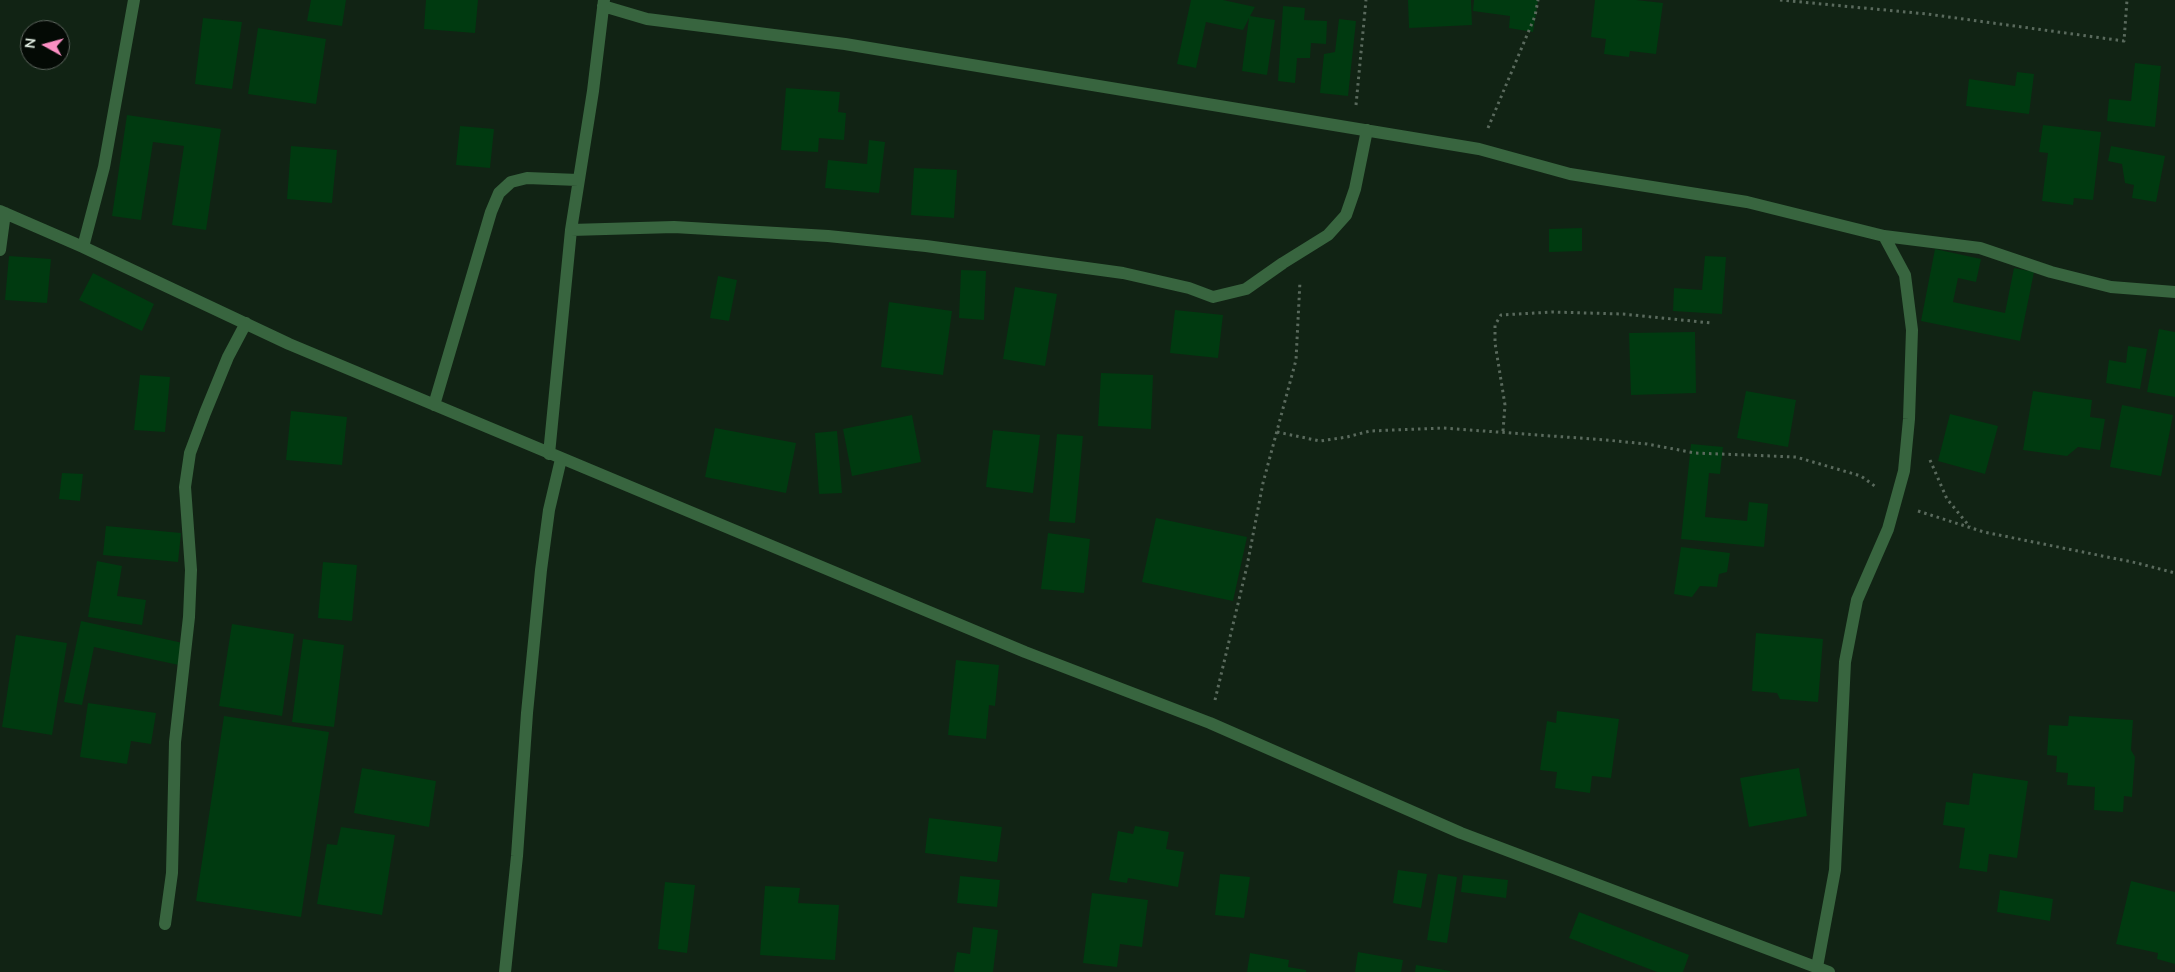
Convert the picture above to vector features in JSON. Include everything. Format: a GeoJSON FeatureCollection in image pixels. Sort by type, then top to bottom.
{"type":"FeatureCollection","features":[{"type":"Feature","properties":{"kind":"street"},"geometry":{"type":"LineString","coordinates":[[83,247],[104,167],[134,0]]}},
{"type":"Feature","properties":{"kind":"street"},"geometry":{"type":"LineString","coordinates":[[505,972],[517,856],[527,713],[541,570],[555,456],[571,230],[593,91],[604,3],[647,19],[846,44],[1480,149],[1570,174],[1747,202],[1884,236],[1980,248],[2052,272],[2111,287],[2175,292]]}},
{"type":"Feature","properties":{"kind":"street"},"geometry":{"type":"LineString","coordinates":[[571,230],[674,227],[828,236],[926,246],[1123,273],[1189,288],[1213,297],[1246,289],[1302,250],[1328,235],[1346,214],[1355,189],[1367,130]]}},
{"type":"Feature","properties":{"kind":"street"},"geometry":{"type":"LineString","coordinates":[[434,405],[491,212],[499,193],[511,182],[527,178],[578,180]]}},
{"type":"Feature","properties":{"kind":"street"},"geometry":{"type":"LineString","coordinates":[[0,250],[2,212],[83,247],[289,344],[1025,652],[1210,722],[1461,833],[1823,969],[1834,870],[1845,662],[1857,600],[1888,530],[1904,471],[1909,419],[1912,330],[1905,275],[1884,236]]}},
{"type":"Feature","properties":{"kind":"street"},"geometry":{"type":"LineString","coordinates":[[165,924],[172,873],[175,742],[189,617],[191,570],[185,487],[190,453],[228,357],[246,323]]}},
{"type":"Feature","properties":{"kind":"path"},"geometry":{"type":"LineString","coordinates":[[1354,128],[1366,0]]}},
{"type":"Feature","properties":{"kind":"path"},"geometry":{"type":"LineString","coordinates":[[1480,149],[1535,16],[1538,0]]}},
{"type":"Feature","properties":{"kind":"path"},"geometry":{"type":"LineString","coordinates":[[1780,0],[1928,14],[2124,41],[2127,0]]}},
{"type":"Feature","properties":{"kind":"path"},"geometry":{"type":"LineString","coordinates":[[1210,722],[1247,566],[1263,483],[1296,360],[1302,250]]}},
{"type":"Feature","properties":{"kind":"path"},"geometry":{"type":"LineString","coordinates":[[1503,431],[1505,405],[1495,343],[1495,325],[1501,315],[1552,312],[1623,314],[1710,323]]}},
{"type":"Feature","properties":{"kind":"path"},"geometry":{"type":"LineString","coordinates":[[1909,419],[1947,499],[1970,528]]}},
{"type":"Feature","properties":{"kind":"path"},"geometry":{"type":"LineString","coordinates":[[1277,432],[1320,441],[1370,431],[1442,428],[1503,431],[1639,443],[1695,453],[1796,457],[1861,476],[1896,501],[1920,512],[1970,528],[2175,573]]}},
{"type":"Feature","properties":{"kind":"building"},"geometry":{"type":"Polygon","coordinates":[[[311,0],[346,0],[342,26],[307,21],[311,0]]]}},
{"type":"Feature","properties":{"kind":"building"},"geometry":{"type":"Polygon","coordinates":[[[426,0],[478,0],[475,33],[424,29],[426,0]]]}},
{"type":"Feature","properties":{"kind":"building"},"geometry":{"type":"Polygon","coordinates":[[[1191,0],[1223,0],[1255,7],[1250,16],[1275,20],[1267,75],[1242,71],[1249,18],[1243,30],[1206,22],[1196,68],[1177,64],[1191,0]]]}},
{"type":"Feature","properties":{"kind":"building"},"geometry":{"type":"Polygon","coordinates":[[[1408,0],[1471,0],[1472,25],[1409,28],[1408,0]]]}},
{"type":"Feature","properties":{"kind":"building"},"geometry":{"type":"Polygon","coordinates":[[[1474,0],[1538,0],[1533,32],[1509,28],[1510,16],[1473,11],[1474,0]]]}},
{"type":"Feature","properties":{"kind":"building"},"geometry":{"type":"Polygon","coordinates":[[[1595,0],[1636,0],[1663,3],[1656,54],[1630,51],[1629,57],[1604,54],[1606,39],[1591,37],[1595,0]]]}},
{"type":"Feature","properties":{"kind":"building"},"geometry":{"type":"Polygon","coordinates":[[[1283,6],[1305,8],[1304,20],[1327,21],[1326,44],[1311,43],[1310,58],[1297,58],[1295,83],[1278,81],[1283,6]]]}},
{"type":"Feature","properties":{"kind":"building"},"geometry":{"type":"Polygon","coordinates":[[[203,18],[242,22],[232,89],[195,84],[203,18]]]}},
{"type":"Feature","properties":{"kind":"building"},"geometry":{"type":"Polygon","coordinates":[[[1339,19],[1356,21],[1348,96],[1320,93],[1324,54],[1335,52],[1339,19]]]}},
{"type":"Feature","properties":{"kind":"building"},"geometry":{"type":"Polygon","coordinates":[[[258,28],[326,39],[316,104],[248,94],[258,28]]]}},
{"type":"Feature","properties":{"kind":"building"},"geometry":{"type":"Polygon","coordinates":[[[2135,63],[2161,66],[2155,127],[2107,121],[2109,99],[2131,101],[2135,63]]]}},
{"type":"Feature","properties":{"kind":"building"},"geometry":{"type":"Polygon","coordinates":[[[2017,72],[2034,74],[2029,114],[1966,106],[1969,79],[2015,86],[2017,72]]]}},
{"type":"Feature","properties":{"kind":"building"},"geometry":{"type":"Polygon","coordinates":[[[786,88],[840,92],[838,112],[846,113],[844,140],[819,138],[818,152],[781,150],[786,88]]]}},
{"type":"Feature","properties":{"kind":"building"},"geometry":{"type":"Polygon","coordinates":[[[127,115],[221,129],[206,230],[172,225],[184,146],[153,142],[141,220],[112,216],[127,115]]]}},
{"type":"Feature","properties":{"kind":"building"},"geometry":{"type":"Polygon","coordinates":[[[2043,125],[2101,132],[2093,200],[2074,198],[2073,205],[2042,201],[2048,153],[2039,152],[2043,125]]]}},
{"type":"Feature","properties":{"kind":"building"},"geometry":{"type":"Polygon","coordinates":[[[460,126],[494,129],[490,168],[456,165],[460,126]]]}},
{"type":"Feature","properties":{"kind":"building"},"geometry":{"type":"Polygon","coordinates":[[[869,140],[885,142],[879,193],[825,188],[828,160],[867,164],[869,140]]]}},
{"type":"Feature","properties":{"kind":"building"},"geometry":{"type":"Polygon","coordinates":[[[291,146],[337,150],[332,203],[287,199],[291,146]]]}},
{"type":"Feature","properties":{"kind":"building"},"geometry":{"type":"Polygon","coordinates":[[[2111,146],[2165,156],[2156,202],[2132,198],[2134,185],[2125,183],[2122,164],[2108,161],[2111,146]]]}},
{"type":"Feature","properties":{"kind":"building"},"geometry":{"type":"Polygon","coordinates":[[[914,168],[957,170],[954,218],[911,215],[914,168]]]}},
{"type":"Feature","properties":{"kind":"building"},"geometry":{"type":"Polygon","coordinates":[[[1582,228],[1582,251],[1549,252],[1549,229],[1582,228]]]}},
{"type":"Feature","properties":{"kind":"building"},"geometry":{"type":"Polygon","coordinates":[[[1935,249],[1981,259],[1976,282],[1958,278],[1953,302],[2005,313],[2014,268],[2034,272],[2020,341],[1921,321],[1935,249]]]}},
{"type":"Feature","properties":{"kind":"building"},"geometry":{"type":"Polygon","coordinates":[[[9,256],[51,259],[47,303],[5,300],[9,256]]]}},
{"type":"Feature","properties":{"kind":"building"},"geometry":{"type":"Polygon","coordinates":[[[1705,256],[1726,257],[1722,314],[1673,311],[1674,288],[1702,290],[1705,256]]]}},
{"type":"Feature","properties":{"kind":"building"},"geometry":{"type":"Polygon","coordinates":[[[961,270],[986,271],[984,320],[959,318],[961,270]]]}},
{"type":"Feature","properties":{"kind":"building"},"geometry":{"type":"Polygon","coordinates":[[[93,273],[154,304],[142,331],[79,300],[93,273]]]}},
{"type":"Feature","properties":{"kind":"building"},"geometry":{"type":"Polygon","coordinates":[[[718,276],[737,280],[729,321],[710,318],[718,276]]]}},
{"type":"Feature","properties":{"kind":"building"},"geometry":{"type":"Polygon","coordinates":[[[1015,287],[1057,294],[1045,366],[1003,359],[1015,287]]]}},
{"type":"Feature","properties":{"kind":"building"},"geometry":{"type":"Polygon","coordinates":[[[889,302],[952,311],[943,375],[881,367],[889,302]]]}},
{"type":"Feature","properties":{"kind":"building"},"geometry":{"type":"Polygon","coordinates":[[[1175,310],[1223,315],[1218,358],[1170,353],[1175,310]]]}},
{"type":"Feature","properties":{"kind":"building"},"geometry":{"type":"Polygon","coordinates":[[[2159,329],[2175,332],[2175,397],[2147,392],[2159,329]]]}},
{"type":"Feature","properties":{"kind":"building"},"geometry":{"type":"Polygon","coordinates":[[[1695,332],[1696,393],[1631,395],[1629,333],[1695,332]]]}},
{"type":"Feature","properties":{"kind":"building"},"geometry":{"type":"Polygon","coordinates":[[[2128,346],[2147,349],[2140,389],[2106,383],[2109,360],[2126,363],[2128,346]]]}},
{"type":"Feature","properties":{"kind":"building"},"geometry":{"type":"Polygon","coordinates":[[[1101,373],[1153,375],[1151,429],[1098,426],[1101,373]]]}},
{"type":"Feature","properties":{"kind":"building"},"geometry":{"type":"Polygon","coordinates":[[[140,375],[170,377],[165,432],[134,430],[140,375]]]}},
{"type":"Feature","properties":{"kind":"building"},"geometry":{"type":"Polygon","coordinates":[[[1746,391],[1796,400],[1788,447],[1737,438],[1746,391]]]}},
{"type":"Feature","properties":{"kind":"building"},"geometry":{"type":"Polygon","coordinates":[[[2033,391],[2092,400],[2090,417],[2105,419],[2100,450],[2078,447],[2067,456],[2023,450],[2033,391]]]}},
{"type":"Feature","properties":{"kind":"building"},"geometry":{"type":"Polygon","coordinates":[[[2122,405],[2173,415],[2161,476],[2110,467],[2122,405]]]}},
{"type":"Feature","properties":{"kind":"building"},"geometry":{"type":"Polygon","coordinates":[[[291,411],[347,417],[342,465],[286,460],[291,411]]]}},
{"type":"Feature","properties":{"kind":"building"},"geometry":{"type":"Polygon","coordinates":[[[1950,414],[1998,426],[1985,474],[1938,461],[1950,414]]]}},
{"type":"Feature","properties":{"kind":"building"},"geometry":{"type":"Polygon","coordinates":[[[912,415],[921,462],[852,476],[843,429],[912,415]]]}},
{"type":"Feature","properties":{"kind":"building"},"geometry":{"type":"Polygon","coordinates":[[[715,428],[796,443],[786,493],[705,477],[715,428]]]}},
{"type":"Feature","properties":{"kind":"building"},"geometry":{"type":"Polygon","coordinates":[[[993,430],[1040,435],[1033,493],[986,487],[993,430]]]}},
{"type":"Feature","properties":{"kind":"building"},"geometry":{"type":"Polygon","coordinates":[[[837,431],[842,493],[819,494],[815,433],[837,431]]]}},
{"type":"Feature","properties":{"kind":"building"},"geometry":{"type":"Polygon","coordinates":[[[1057,434],[1083,436],[1075,523],[1049,521],[1057,434]]]}},
{"type":"Feature","properties":{"kind":"building"},"geometry":{"type":"Polygon","coordinates":[[[1691,444],[1723,447],[1720,474],[1709,473],[1705,517],[1747,521],[1749,502],[1768,504],[1764,547],[1681,539],[1691,444]]]}},
{"type":"Feature","properties":{"kind":"building"},"geometry":{"type":"Polygon","coordinates":[[[62,473],[83,474],[80,501],[59,499],[62,473]]]}},
{"type":"Feature","properties":{"kind":"building"},"geometry":{"type":"Polygon","coordinates":[[[1156,518],[1247,537],[1233,601],[1142,582],[1156,518]]]}},
{"type":"Feature","properties":{"kind":"building"},"geometry":{"type":"Polygon","coordinates":[[[106,526],[181,533],[178,562],[103,555],[106,526]]]}},
{"type":"Feature","properties":{"kind":"building"},"geometry":{"type":"Polygon","coordinates":[[[1048,533],[1090,539],[1084,593],[1041,589],[1048,533]]]}},
{"type":"Feature","properties":{"kind":"building"},"geometry":{"type":"Polygon","coordinates":[[[1681,547],[1730,553],[1727,572],[1719,574],[1717,587],[1700,586],[1692,597],[1674,594],[1681,547]]]}},
{"type":"Feature","properties":{"kind":"building"},"geometry":{"type":"Polygon","coordinates":[[[97,561],[122,566],[117,596],[146,600],[142,625],[88,617],[97,561]]]}},
{"type":"Feature","properties":{"kind":"building"},"geometry":{"type":"Polygon","coordinates":[[[323,562],[357,565],[352,621],[318,618],[323,562]]]}},
{"type":"Feature","properties":{"kind":"building"},"geometry":{"type":"Polygon","coordinates":[[[81,621],[183,643],[179,665],[94,647],[82,705],[64,702],[81,621]]]}},
{"type":"Feature","properties":{"kind":"building"},"geometry":{"type":"Polygon","coordinates":[[[232,624],[294,634],[282,716],[219,706],[232,624]]]}},
{"type":"Feature","properties":{"kind":"building"},"geometry":{"type":"Polygon","coordinates":[[[1756,633],[1823,639],[1818,702],[1780,699],[1777,693],[1752,691],[1756,633]]]}},
{"type":"Feature","properties":{"kind":"building"},"geometry":{"type":"Polygon","coordinates":[[[16,635],[67,643],[52,735],[2,727],[16,635]]]}},
{"type":"Feature","properties":{"kind":"building"},"geometry":{"type":"Polygon","coordinates":[[[303,639],[344,645],[334,727],[292,722],[303,639]]]}},
{"type":"Feature","properties":{"kind":"building"},"geometry":{"type":"Polygon","coordinates":[[[956,660],[999,665],[995,706],[989,705],[986,739],[948,735],[956,660]]]}},
{"type":"Feature","properties":{"kind":"building"},"geometry":{"type":"Polygon","coordinates":[[[88,703],[156,713],[151,744],[131,741],[127,764],[80,757],[88,703]]]}},
{"type":"Feature","properties":{"kind":"building"},"geometry":{"type":"Polygon","coordinates":[[[1557,711],[1619,719],[1611,778],[1592,776],[1590,793],[1555,788],[1557,772],[1540,770],[1547,721],[1556,723],[1557,711]]]}},
{"type":"Feature","properties":{"kind":"building"},"geometry":{"type":"Polygon","coordinates":[[[224,716],[329,732],[301,917],[196,901],[224,716]]]}},
{"type":"Feature","properties":{"kind":"building"},"geometry":{"type":"Polygon","coordinates":[[[2069,716],[2133,720],[2131,750],[2135,757],[2132,797],[2124,796],[2123,812],[2094,810],[2095,787],[2067,785],[2068,773],[2056,772],[2057,756],[2047,755],[2049,725],[2068,726],[2069,716]]]}},
{"type":"Feature","properties":{"kind":"building"},"geometry":{"type":"Polygon","coordinates":[[[362,768],[436,781],[429,827],[354,813],[362,768]]]}},
{"type":"Feature","properties":{"kind":"building"},"geometry":{"type":"Polygon","coordinates":[[[1799,768],[1807,816],[1749,827],[1740,778],[1799,768]]]}},
{"type":"Feature","properties":{"kind":"building"},"geometry":{"type":"Polygon","coordinates":[[[1973,773],[2028,781],[2017,858],[1989,854],[1987,872],[1959,868],[1965,828],[1943,825],[1946,802],[1969,805],[1973,773]]]}},
{"type":"Feature","properties":{"kind":"building"},"geometry":{"type":"Polygon","coordinates":[[[929,818],[1002,827],[997,862],[925,853],[929,818]]]}},
{"type":"Feature","properties":{"kind":"building"},"geometry":{"type":"Polygon","coordinates":[[[1135,826],[1169,832],[1166,849],[1184,852],[1178,887],[1128,878],[1127,883],[1109,880],[1118,831],[1133,834],[1135,826]]]}},
{"type":"Feature","properties":{"kind":"building"},"geometry":{"type":"Polygon","coordinates":[[[341,827],[395,835],[382,915],[317,904],[327,844],[337,845],[341,827]]]}},
{"type":"Feature","properties":{"kind":"building"},"geometry":{"type":"Polygon","coordinates":[[[1398,870],[1427,874],[1421,908],[1393,903],[1398,870]]]}},
{"type":"Feature","properties":{"kind":"building"},"geometry":{"type":"Polygon","coordinates":[[[1220,874],[1250,877],[1244,918],[1215,915],[1220,874]]]}},
{"type":"Feature","properties":{"kind":"building"},"geometry":{"type":"Polygon","coordinates":[[[1438,874],[1457,877],[1447,943],[1427,940],[1438,874]]]}},
{"type":"Feature","properties":{"kind":"building"},"geometry":{"type":"Polygon","coordinates":[[[1463,875],[1508,880],[1506,898],[1461,892],[1463,875]]]}},
{"type":"Feature","properties":{"kind":"building"},"geometry":{"type":"Polygon","coordinates":[[[960,876],[1000,880],[997,907],[957,903],[960,876]]]}},
{"type":"Feature","properties":{"kind":"building"},"geometry":{"type":"Polygon","coordinates":[[[2131,881],[2175,892],[2175,964],[2157,959],[2158,953],[2116,944],[2131,881]]]}},
{"type":"Feature","properties":{"kind":"building"},"geometry":{"type":"Polygon","coordinates":[[[665,882],[695,885],[687,953],[658,949],[665,882]]]}},
{"type":"Feature","properties":{"kind":"building"},"geometry":{"type":"Polygon","coordinates":[[[765,886],[800,888],[798,903],[839,905],[835,960],[760,955],[765,886]]]}},
{"type":"Feature","properties":{"kind":"building"},"geometry":{"type":"Polygon","coordinates":[[[2000,890],[2053,899],[2050,921],[1997,912],[2000,890]]]}},
{"type":"Feature","properties":{"kind":"building"},"geometry":{"type":"Polygon","coordinates":[[[1092,893],[1148,900],[1142,947],[1120,944],[1117,967],[1083,963],[1092,893]]]}},
{"type":"Feature","properties":{"kind":"building"},"geometry":{"type":"Polygon","coordinates":[[[1579,912],[1689,955],[1683,972],[1657,972],[1569,938],[1579,912]]]}},
{"type":"Feature","properties":{"kind":"building"},"geometry":{"type":"Polygon","coordinates":[[[973,927],[998,930],[993,972],[954,972],[957,952],[970,954],[973,927]]]}},
{"type":"Feature","properties":{"kind":"building"},"geometry":{"type":"Polygon","coordinates":[[[1358,952],[1403,960],[1401,972],[1355,972],[1358,952]]]}},
{"type":"Feature","properties":{"kind":"building"},"geometry":{"type":"Polygon","coordinates":[[[1250,953],[1289,960],[1288,967],[1306,970],[1306,972],[1247,972],[1250,953]]]}},
{"type":"Feature","properties":{"kind":"building"},"geometry":{"type":"Polygon","coordinates":[[[1416,965],[1450,971],[1450,972],[1415,972],[1416,965]]]}}]}
